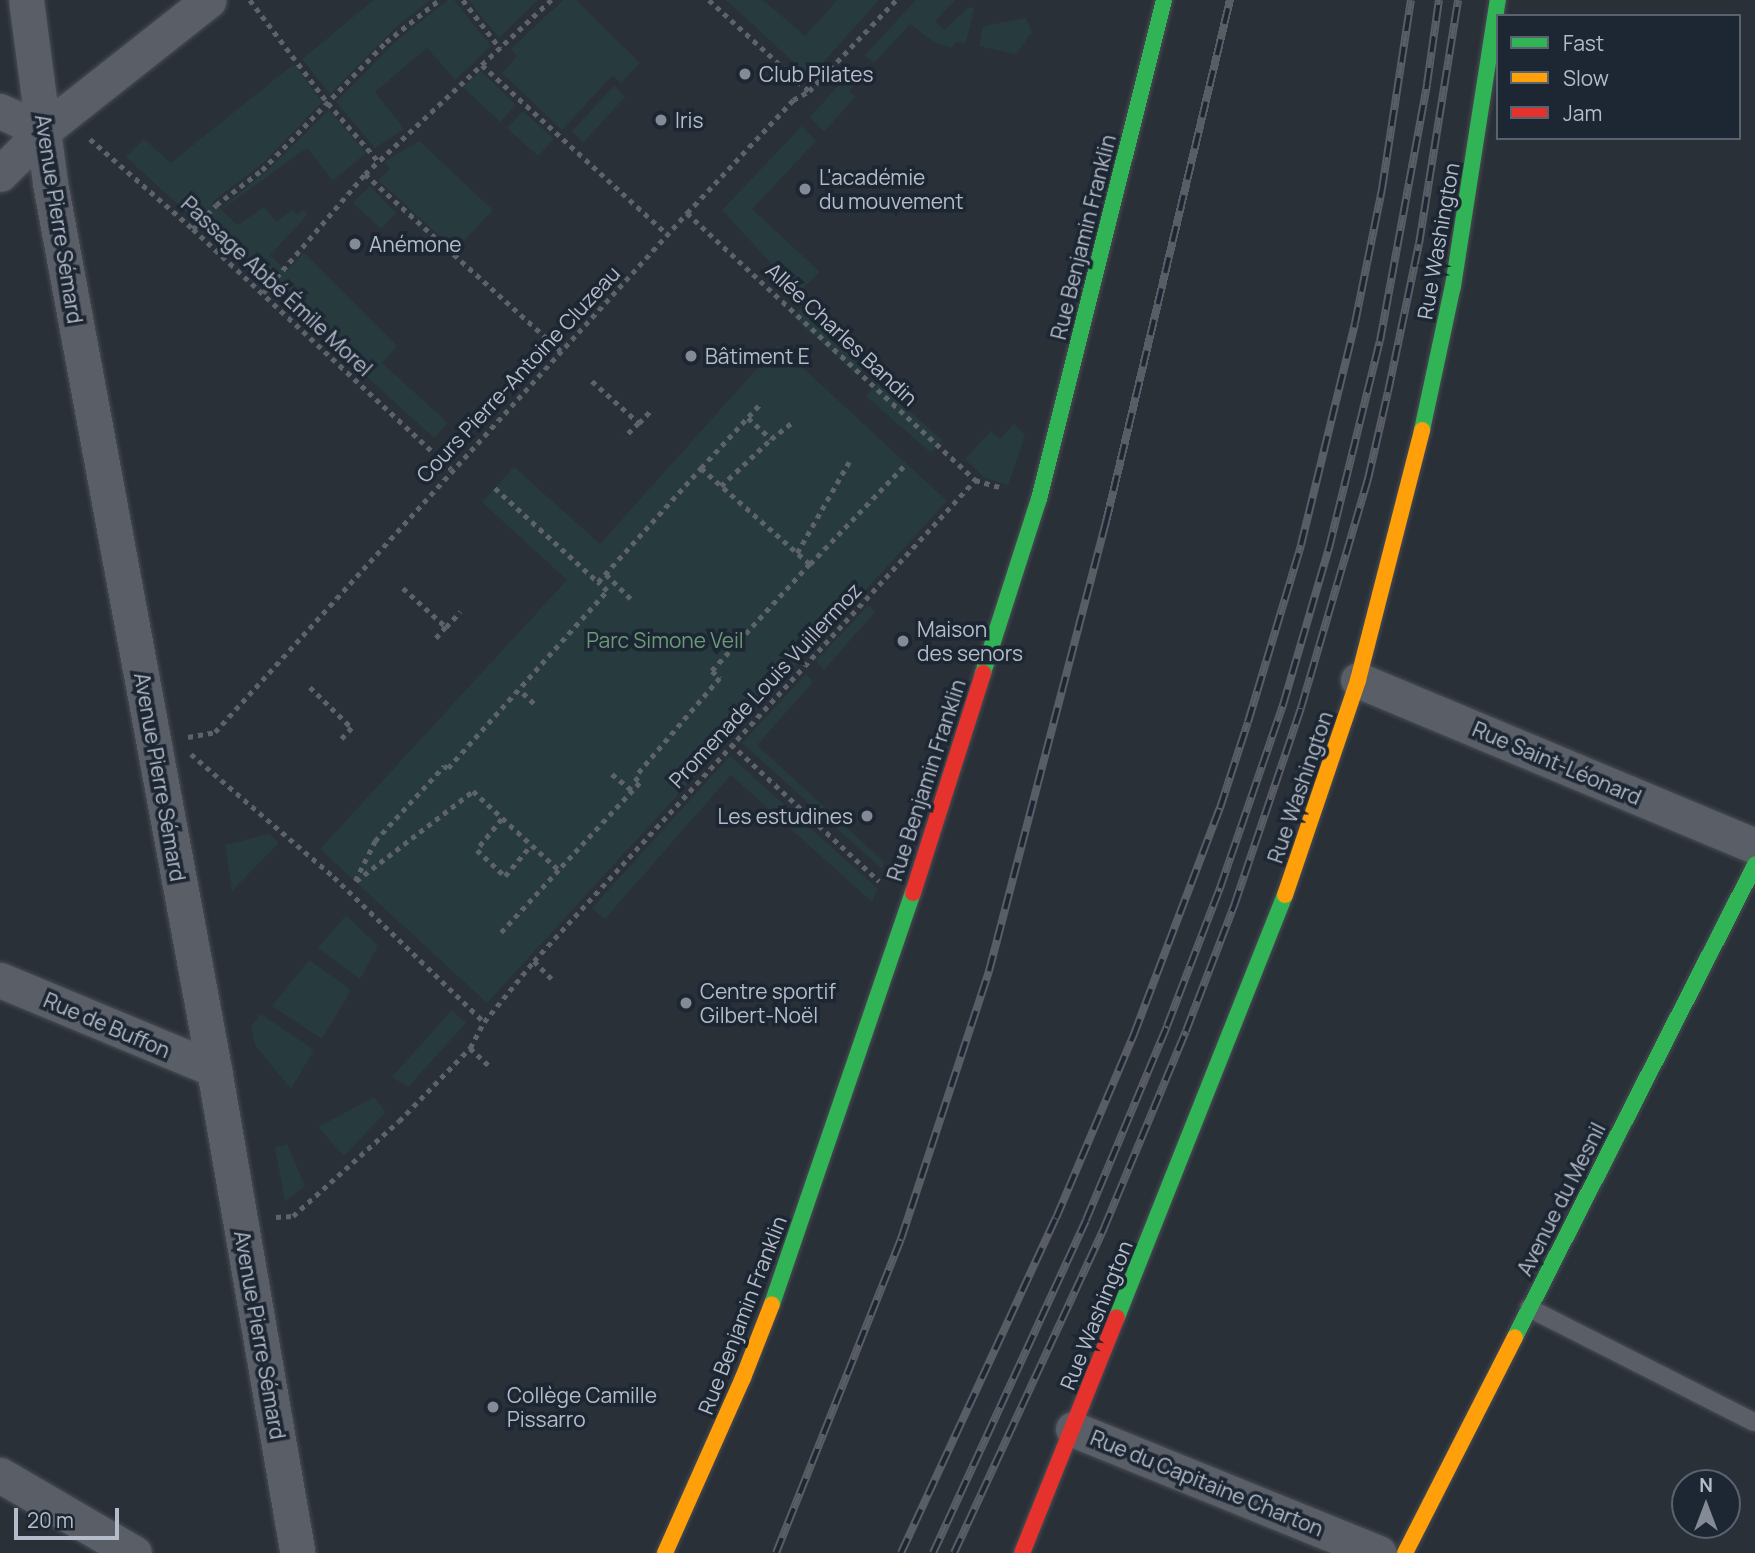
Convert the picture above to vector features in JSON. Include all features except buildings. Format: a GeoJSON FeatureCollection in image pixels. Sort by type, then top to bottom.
{"type":"FeatureCollection","features":[{"type":"Feature","properties":{"kind":"street","name":"Avenue Pierre Sémard"},"geometry":{"type":"LineString","coordinates":[[26,0],[43,131],[165,745],[214,1069],[298,1553]]}},
{"type":"Feature","properties":{"kind":"street"},"geometry":{"type":"LineString","coordinates":[[0,174],[43,131],[209,0]]}},
{"type":"Feature","properties":{"kind":"street","name":"Rue Benjamin Franklin"},"geometry":{"type":"LineString","coordinates":[[665,1553],[743,1378],[793,1249],[908,907],[1039,499],[1164,0]]}},
{"type":"Feature","properties":{"kind":"street","name":"Rue Washington"},"geometry":{"type":"LineString","coordinates":[[1022,1553],[1277,919],[1358,680],[1412,474],[1453,286],[1496,19]]}},
{"type":"Feature","properties":{"kind":"street"},"geometry":{"type":"LineString","coordinates":[[0,110],[43,131]]}},
{"type":"Feature","properties":{"kind":"street","name":"Rue Saint-Léonard"},"geometry":{"type":"LineString","coordinates":[[1358,680],[1755,846]]}},
{"type":"Feature","properties":{"kind":"street","name":"Avenue du Mesnil"},"geometry":{"type":"LineString","coordinates":[[1405,1553],[1755,864]]}},
{"type":"Feature","properties":{"kind":"street","name":"Rue de Buffon"},"geometry":{"type":"LineString","coordinates":[[0,980],[214,1069]]}},
{"type":"Feature","properties":{"kind":"street","name":"Rue du Capitaine Charton"},"geometry":{"type":"LineString","coordinates":[[1073,1429],[1379,1553]]}},
{"type":"Feature","properties":{"kind":"street"},"geometry":{"type":"LineString","coordinates":[[0,1475],[134,1553]]}},
{"type":"Feature","properties":{"kind":"lane"},"geometry":{"type":"LineString","coordinates":[[1529,1308],[1754,1422]]}},
{"type":"Feature","properties":{"kind":"path"},"geometry":{"type":"LineString","coordinates":[[250,0],[328,103],[379,162]]}},
{"type":"Feature","properties":{"kind":"path"},"geometry":{"type":"LineString","coordinates":[[194,229],[216,205],[262,170],[386,42],[439,0]]}},
{"type":"Feature","properties":{"kind":"path"},"geometry":{"type":"LineString","coordinates":[[463,0],[500,48]]}},
{"type":"Feature","properties":{"kind":"path"},"geometry":{"type":"LineString","coordinates":[[263,293],[365,174],[551,0]]}},
{"type":"Feature","properties":{"kind":"path"},"geometry":{"type":"LineString","coordinates":[[709,0],[809,91]]}},
{"type":"Feature","properties":{"kind":"path","name":"Cours Pierre-Antoine Cluzeau"},"geometry":{"type":"LineString","coordinates":[[165,745],[215,732],[687,212],[793,100],[809,91],[896,0]]}},
{"type":"Feature","properties":{"kind":"path"},"geometry":{"type":"LineString","coordinates":[[482,65],[668,235]]}},
{"type":"Feature","properties":{"kind":"path","name":"Passage Abbé Émile Morel"},"geometry":{"type":"LineString","coordinates":[[89,138],[194,229],[451,469]]}},
{"type":"Feature","properties":{"kind":"path"},"geometry":{"type":"LineString","coordinates":[[365,174],[561,351]]}},
{"type":"Feature","properties":{"kind":"path","name":"Allée Charles Bandin"},"geometry":{"type":"LineString","coordinates":[[687,212],[975,480]]}},
{"type":"Feature","properties":{"kind":"path"},"geometry":{"type":"LineString","coordinates":[[593,381],[639,423]]}},
{"type":"Feature","properties":{"kind":"path"},"geometry":{"type":"LineString","coordinates":[[598,582],[760,404]]}},
{"type":"Feature","properties":{"kind":"path"},"geometry":{"type":"LineString","coordinates":[[625,437],[651,410]]}},
{"type":"Feature","properties":{"kind":"path"},"geometry":{"type":"LineString","coordinates":[[748,418],[772,439]]}},
{"type":"Feature","properties":{"kind":"path"},"geometry":{"type":"LineString","coordinates":[[721,486],[793,421]]}},
{"type":"Feature","properties":{"kind":"path"},"geometry":{"type":"LineString","coordinates":[[797,552],[849,462]]}},
{"type":"Feature","properties":{"kind":"path"},"geometry":{"type":"LineString","coordinates":[[501,933],[640,783],[635,777],[720,678],[712,671],[906,464]]}},
{"type":"Feature","properties":{"kind":"path"},"geometry":{"type":"LineString","coordinates":[[701,468],[810,564]]}},
{"type":"Feature","properties":{"kind":"path"},"geometry":{"type":"LineString","coordinates":[[975,480],[1039,499]]}},
{"type":"Feature","properties":{"kind":"path","name":"Promenade Louis Vuillermoz"},"geometry":{"type":"LineString","coordinates":[[240,1219],[293,1216],[399,1121],[470,1048],[484,1022],[534,961],[975,480]]}},
{"type":"Feature","properties":{"kind":"path"},"geometry":{"type":"LineString","coordinates":[[495,488],[607,591],[466,749],[448,768],[444,766],[375,841],[355,881],[473,791],[559,870]]}},
{"type":"Feature","properties":{"kind":"path"},"geometry":{"type":"LineString","coordinates":[[606,574],[632,600]]}},
{"type":"Feature","properties":{"kind":"path"},"geometry":{"type":"LineString","coordinates":[[403,588],[446,627]]}},
{"type":"Feature","properties":{"kind":"path"},"geometry":{"type":"LineString","coordinates":[[434,641],[460,612]]}},
{"type":"Feature","properties":{"kind":"path"},"geometry":{"type":"LineString","coordinates":[[310,687],[352,728],[340,741]]}},
{"type":"Feature","properties":{"kind":"path"},"geometry":{"type":"LineString","coordinates":[[523,693],[536,705]]}},
{"type":"Feature","properties":{"kind":"path"},"geometry":{"type":"LineString","coordinates":[[731,744],[908,907]]}},
{"type":"Feature","properties":{"kind":"path"},"geometry":{"type":"LineString","coordinates":[[165,745],[334,877],[484,1022]]}},
{"type":"Feature","properties":{"kind":"path"},"geometry":{"type":"LineString","coordinates":[[612,774],[633,791]]}},
{"type":"Feature","properties":{"kind":"path"},"geometry":{"type":"LineString","coordinates":[[502,819],[477,850],[506,876],[531,845]]}},
{"type":"Feature","properties":{"kind":"path"},"geometry":{"type":"LineString","coordinates":[[534,961],[553,980]]}},
{"type":"Feature","properties":{"kind":"path"},"geometry":{"type":"LineString","coordinates":[[470,1048],[489,1066]]}},
{"type":"Feature","properties":{"kind":"green space"},"geometry":{"type":"Polygon","coordinates":[[[374,0],[430,0],[395,28],[330,94],[302,59],[374,0]]]}},
{"type":"Feature","properties":{"kind":"green space"},"geometry":{"type":"Polygon","coordinates":[[[448,0],[454,0],[491,46],[455,80],[427,48],[375,92],[404,129],[375,148],[336,102],[395,42],[448,0]]]}},
{"type":"Feature","properties":{"kind":"green space"},"geometry":{"type":"Polygon","coordinates":[[[469,0],[538,0],[499,38],[469,0]]]}},
{"type":"Feature","properties":{"kind":"green space"},"geometry":{"type":"Polygon","coordinates":[[[563,0],[576,0],[640,63],[621,83],[613,75],[562,130],[502,73],[517,56],[511,49],[563,0]]]}},
{"type":"Feature","properties":{"kind":"green space"},"geometry":{"type":"Polygon","coordinates":[[[726,0],[763,0],[805,36],[837,0],[879,0],[810,77],[726,0]]]}},
{"type":"Feature","properties":{"kind":"green space"},"geometry":{"type":"Polygon","coordinates":[[[916,0],[955,0],[935,21],[944,30],[969,7],[974,8],[966,43],[956,42],[952,48],[935,43],[910,24],[874,63],[865,55],[916,0]]]}},
{"type":"Feature","properties":{"kind":"green space"},"geometry":{"type":"Polygon","coordinates":[[[1026,18],[1032,32],[1016,54],[979,46],[983,26],[1026,18]]]}},
{"type":"Feature","properties":{"kind":"green space"},"geometry":{"type":"Polygon","coordinates":[[[294,64],[322,102],[264,162],[212,202],[221,209],[271,167],[329,110],[366,153],[333,181],[307,148],[221,210],[238,225],[264,207],[276,222],[292,210],[298,215],[303,210],[308,214],[270,255],[287,271],[304,253],[397,346],[382,363],[448,423],[434,438],[126,157],[144,139],[171,163],[294,64]]]}},
{"type":"Feature","properties":{"kind":"green space"},"geometry":{"type":"Polygon","coordinates":[[[855,67],[863,76],[849,91],[855,97],[824,132],[810,117],[855,67]]]}},
{"type":"Feature","properties":{"kind":"green space"},"geometry":{"type":"Polygon","coordinates":[[[481,71],[516,105],[500,122],[463,87],[481,71]]]}},
{"type":"Feature","properties":{"kind":"green space"},"geometry":{"type":"Polygon","coordinates":[[[614,86],[625,97],[583,143],[572,131],[614,86]]]}},
{"type":"Feature","properties":{"kind":"green space"},"geometry":{"type":"Polygon","coordinates":[[[523,111],[554,139],[538,156],[507,128],[523,111]]]}},
{"type":"Feature","properties":{"kind":"green space"},"geometry":{"type":"Polygon","coordinates":[[[802,126],[816,141],[752,209],[820,272],[798,293],[722,210],[802,126]]]}},
{"type":"Feature","properties":{"kind":"green space"},"geometry":{"type":"Polygon","coordinates":[[[419,141],[493,210],[455,250],[378,180],[390,169],[384,162],[419,141]]]}},
{"type":"Feature","properties":{"kind":"green space"},"geometry":{"type":"Polygon","coordinates":[[[370,186],[396,213],[381,229],[353,203],[370,186]]]}},
{"type":"Feature","properties":{"kind":"green space"},"geometry":{"type":"Polygon","coordinates":[[[804,305],[869,363],[857,375],[793,317],[804,305]]]}},
{"type":"Feature","properties":{"kind":"green space","name":"Parc Simone Veil"},"geometry":{"type":"Polygon","coordinates":[[[778,345],[947,501],[487,1003],[320,849],[567,580],[482,502],[514,467],[600,544],[778,345]]]}},
{"type":"Feature","properties":{"kind":"green space"},"geometry":{"type":"Polygon","coordinates":[[[878,383],[942,440],[931,453],[866,396],[878,383]]]}},
{"type":"Feature","properties":{"kind":"green space"},"geometry":{"type":"Polygon","coordinates":[[[1014,424],[1025,435],[1008,485],[985,478],[965,459],[991,431],[1000,439],[1014,424]]]}},
{"type":"Feature","properties":{"kind":"green space"},"geometry":{"type":"Polygon","coordinates":[[[868,605],[875,612],[824,670],[816,661],[868,605]]]}},
{"type":"Feature","properties":{"kind":"green space"},"geometry":{"type":"Polygon","coordinates":[[[806,674],[813,682],[757,745],[884,862],[882,869],[742,743],[806,674]]]}},
{"type":"Feature","properties":{"kind":"green space"},"geometry":{"type":"Polygon","coordinates":[[[730,756],[878,889],[872,902],[731,775],[605,919],[592,908],[730,756]]]}},
{"type":"Feature","properties":{"kind":"green space"},"geometry":{"type":"Polygon","coordinates":[[[269,834],[279,843],[232,891],[225,845],[269,834]]]}},
{"type":"Feature","properties":{"kind":"green space"},"geometry":{"type":"Polygon","coordinates":[[[346,915],[378,946],[360,979],[318,948],[346,915]]]}},
{"type":"Feature","properties":{"kind":"green space"},"geometry":{"type":"Polygon","coordinates":[[[309,960],[351,990],[322,1039],[272,1006],[309,960]]]}},
{"type":"Feature","properties":{"kind":"green space"},"geometry":{"type":"Polygon","coordinates":[[[452,1010],[466,1023],[408,1087],[392,1077],[452,1010]]]}},
{"type":"Feature","properties":{"kind":"green space"},"geometry":{"type":"Polygon","coordinates":[[[261,1014],[314,1050],[291,1089],[255,1045],[251,1026],[261,1014]]]}},
{"type":"Feature","properties":{"kind":"green space"},"geometry":{"type":"Polygon","coordinates":[[[374,1097],[386,1112],[344,1156],[318,1127],[374,1097]]]}},
{"type":"Feature","properties":{"kind":"green space"},"geometry":{"type":"Polygon","coordinates":[[[287,1144],[305,1186],[285,1202],[275,1148],[287,1144]]]}},
{"type":"Feature","properties":{"kind":"railway"},"geometry":{"type":"LineString","coordinates":[[776,1553],[901,1239],[989,971],[1106,522],[1230,0]]}},
{"type":"Feature","properties":{"kind":"railway"},"geometry":{"type":"LineString","coordinates":[[901,1553],[1056,1218],[1134,1034],[1220,808],[1301,545],[1355,323],[1382,189],[1411,0]]}},
{"type":"Feature","properties":{"kind":"railway"},"geometry":{"type":"LineString","coordinates":[[933,1553],[1086,1220],[1167,1026],[1220,888],[1283,705],[1329,548],[1380,341],[1427,84],[1439,0]]}},
{"type":"Feature","properties":{"kind":"railway"},"geometry":{"type":"LineString","coordinates":[[954,1553],[1104,1228],[1186,1031],[1234,906],[1301,708],[1368,479],[1388,392],[1419,244],[1458,0]]}},
{"type":"Feature","properties":{"kind":"traffic: fast"},"geometry":{"type":"LineString","coordinates":[[983,673],[1039,499],[1164,0]]}},
{"type":"Feature","properties":{"kind":"traffic: fast"},"geometry":{"type":"LineString","coordinates":[[1422,430],[1453,286],[1498,0]]}},
{"type":"Feature","properties":{"kind":"traffic: fast"},"geometry":{"type":"LineString","coordinates":[[1515,1337],[1755,865]]}},
{"type":"Feature","properties":{"kind":"traffic: fast"},"geometry":{"type":"LineString","coordinates":[[772,1304],[913,893]]}},
{"type":"Feature","properties":{"kind":"traffic: fast"},"geometry":{"type":"LineString","coordinates":[[1117,1317],[1285,895]]}},
{"type":"Feature","properties":{"kind":"traffic: slow"},"geometry":{"type":"LineString","coordinates":[[1285,895],[1358,680],[1422,430]]}},
{"type":"Feature","properties":{"kind":"traffic: slow"},"geometry":{"type":"LineString","coordinates":[[665,1553],[743,1378],[772,1304]]}},
{"type":"Feature","properties":{"kind":"traffic: slow"},"geometry":{"type":"LineString","coordinates":[[1405,1553],[1515,1337]]}},
{"type":"Feature","properties":{"kind":"traffic: jam"},"geometry":{"type":"LineString","coordinates":[[913,893],[983,673]]}},
{"type":"Feature","properties":{"kind":"traffic: jam"},"geometry":{"type":"LineString","coordinates":[[1022,1553],[1117,1317]]}},
{"type":"Feature","properties":{"kind":"place","name":"Club Pilates"},"geometry":{"type":"Point","coordinates":[745,74]}},
{"type":"Feature","properties":{"kind":"place","name":"Iris"},"geometry":{"type":"Point","coordinates":[661,120]}},
{"type":"Feature","properties":{"kind":"place","name":"L'académie du mouvement"},"geometry":{"type":"Point","coordinates":[805,189]}},
{"type":"Feature","properties":{"kind":"place","name":"Anémone"},"geometry":{"type":"Point","coordinates":[355,244]}},
{"type":"Feature","properties":{"kind":"place","name":"Bâtiment E"},"geometry":{"type":"Point","coordinates":[691,356]}},
{"type":"Feature","properties":{"kind":"place","name":"Maison des senors"},"geometry":{"type":"Point","coordinates":[903,641]}},
{"type":"Feature","properties":{"kind":"place","name":"Les estudines"},"geometry":{"type":"Point","coordinates":[867,816]}},
{"type":"Feature","properties":{"kind":"place","name":"Centre sportif Gilbert-Noël"},"geometry":{"type":"Point","coordinates":[686,1003]}},
{"type":"Feature","properties":{"kind":"place","name":"Collège Camille Pissarro"},"geometry":{"type":"Point","coordinates":[493,1407]}}]}
